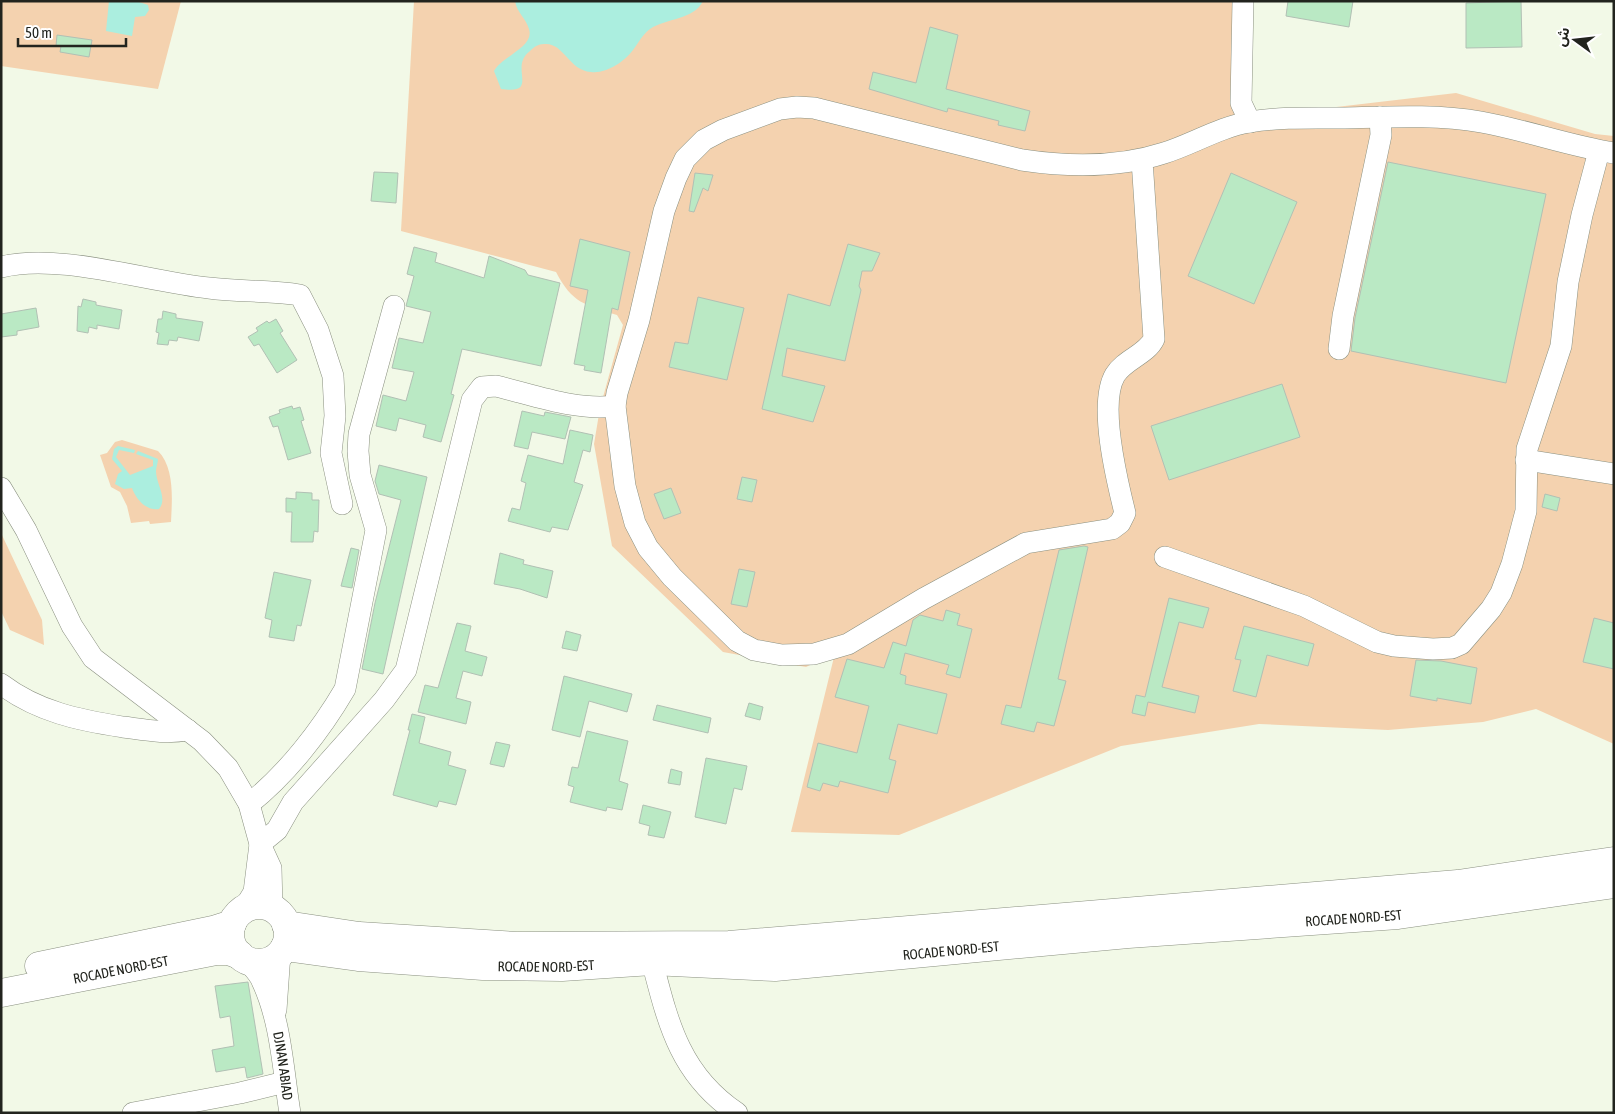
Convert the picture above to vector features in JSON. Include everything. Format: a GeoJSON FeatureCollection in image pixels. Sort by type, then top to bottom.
{"type":"FeatureCollection","features":[{"type":"Feature","properties":{"kind":"highway","name":"ROCADE NORD-EST"},"geometry":{"type":"LineString","coordinates":[[281,933],[516,946],[729,945],[1458,884],[1614,861]]}},
{"type":"Feature","properties":{"kind":"highway","name":"ROCADE NORD-EST"},"geometry":{"type":"LineString","coordinates":[[281,933],[358,958],[483,966],[562,967],[652,961],[775,966],[1128,934],[1398,916],[1614,884]]}},
{"type":"Feature","properties":{"kind":"highway"},"geometry":{"type":"LineString","coordinates":[[257,905],[281,933],[268,961],[260,962],[243,957],[232,943],[231,928],[238,915],[257,905]]}},
{"type":"Feature","properties":{"kind":"highway","name":"ROCADE NORD-EST"},"geometry":{"type":"LineString","coordinates":[[1,974],[213,930],[232,924],[238,915]]}},
{"type":"Feature","properties":{"kind":"highway","name":"ROCADE NORD-EST"},"geometry":{"type":"LineString","coordinates":[[1,993],[216,951],[229,951],[243,957]]}},
{"type":"Feature","properties":{"kind":"street"},"geometry":{"type":"LineString","coordinates":[[1243,1],[1240,103],[1250,122]]}},
{"type":"Feature","properties":{"kind":"street"},"geometry":{"type":"LineString","coordinates":[[1142,160],[1154,339],[1150,347],[1124,364],[1115,376],[1110,389],[1108,416],[1125,513],[1120,523],[1112,528],[1026,544],[923,599],[848,644],[814,654],[782,655],[754,650],[730,634],[672,577],[648,548],[635,523],[625,486],[615,406],[617,393],[639,320],[664,212],[685,159],[704,140],[723,130],[780,109],[814,108],[1022,160],[1054,165],[1102,165],[1142,160],[1186,145],[1206,135],[1250,122],[1380,117],[1480,122],[1606,152],[1582,215],[1568,282],[1561,346],[1531,432],[1526,460],[1528,477],[1526,511],[1512,564],[1501,593],[1491,609],[1460,644],[1452,648],[1394,646],[1377,642],[1304,606],[1164,557]]}},
{"type":"Feature","properties":{"kind":"street"},"geometry":{"type":"LineString","coordinates":[[1339,348],[1343,316],[1381,135],[1380,117]]}},
{"type":"Feature","properties":{"kind":"street"},"geometry":{"type":"LineString","coordinates":[[1,267],[21,262],[53,263],[209,288],[274,291],[300,295],[318,330],[334,376],[335,416],[330,453],[342,504]]}},
{"type":"Feature","properties":{"kind":"street"},"geometry":{"type":"LineString","coordinates":[[249,804],[262,794],[299,752],[334,708],[345,689],[376,530],[360,475],[358,451],[360,434],[394,306]]}},
{"type":"Feature","properties":{"kind":"street"},"geometry":{"type":"LineString","coordinates":[[238,915],[254,892],[260,844],[276,830],[293,802],[384,700],[406,670],[472,400],[482,387],[496,386],[582,406],[600,408],[615,406]]}},
{"type":"Feature","properties":{"kind":"street"},"geometry":{"type":"LineString","coordinates":[[1526,460],[1614,474]]}},
{"type":"Feature","properties":{"kind":"street"},"geometry":{"type":"LineString","coordinates":[[1,488],[26,530],[72,626],[93,658],[202,741],[228,768],[249,804],[260,844],[271,868],[281,933],[275,1020]]}},
{"type":"Feature","properties":{"kind":"street"},"geometry":{"type":"LineString","coordinates":[[1,684],[37,706],[88,721],[167,734],[188,730]]}},
{"type":"Feature","properties":{"kind":"street"},"geometry":{"type":"LineString","coordinates":[[243,957],[262,980],[275,1020]]}},
{"type":"Feature","properties":{"kind":"street"},"geometry":{"type":"LineString","coordinates":[[652,961],[665,1011],[689,1066],[700,1082],[736,1113]]}},
{"type":"Feature","properties":{"kind":"street","name":"DJNAN ABIAD"},"geometry":{"type":"LineString","coordinates":[[275,1020],[290,1113]]}},
{"type":"Feature","properties":{"kind":"street"},"geometry":{"type":"LineString","coordinates":[[133,1113],[240,1093],[285,1082]]}},
{"type":"Feature","properties":{"kind":"shaded area"},"geometry":{"type":"Polygon","coordinates":[[[1,1],[181,1],[158,89],[1,66],[1,1]]]}},
{"type":"Feature","properties":{"kind":"shaded area"},"geometry":{"type":"Polygon","coordinates":[[[414,1],[1234,1],[1242,118],[1456,93],[1595,134],[1614,136],[1614,744],[1536,709],[1483,722],[1388,730],[1259,724],[1121,746],[899,835],[791,832],[835,653],[806,667],[723,652],[612,546],[594,444],[600,408],[623,325],[617,315],[588,305],[574,297],[556,272],[401,231],[414,1]]]}},
{"type":"Feature","properties":{"kind":"shaded area"},"geometry":{"type":"Polygon","coordinates":[[[122,440],[158,451],[163,458],[170,475],[171,522],[150,524],[149,521],[131,523],[127,506],[120,492],[111,487],[100,455],[107,453],[115,442],[122,440]]]}},
{"type":"Feature","properties":{"kind":"shaded area"},"geometry":{"type":"Polygon","coordinates":[[[1,533],[42,620],[44,645],[10,630],[1,611],[1,533]]]}},
{"type":"Feature","properties":{"kind":"water"},"geometry":{"type":"Polygon","coordinates":[[[109,1],[136,1],[148,5],[149,10],[145,16],[135,17],[132,36],[106,31],[109,1]]]}},
{"type":"Feature","properties":{"kind":"water"},"geometry":{"type":"Polygon","coordinates":[[[515,1],[703,1],[693,12],[650,29],[625,59],[603,71],[591,72],[583,70],[571,62],[557,47],[544,44],[538,45],[524,57],[522,84],[519,88],[513,90],[501,89],[494,71],[523,46],[530,35],[528,25],[515,1]]]}},
{"type":"Feature","properties":{"kind":"water"},"geometry":{"type":"Polygon","coordinates":[[[118,446],[135,450],[134,453],[119,450],[116,457],[130,475],[153,466],[153,460],[136,454],[138,451],[158,459],[156,476],[162,496],[159,509],[150,508],[142,503],[132,488],[124,489],[115,484],[118,474],[122,471],[112,459],[114,449],[118,446]]]}},
{"type":"Feature","properties":{"kind":"building"},"geometry":{"type":"Polygon","coordinates":[[[1288,1],[1353,1],[1349,27],[1286,16],[1288,1]]]}},
{"type":"Feature","properties":{"kind":"building"},"geometry":{"type":"Polygon","coordinates":[[[1521,1],[1522,47],[1466,48],[1466,3],[1521,1]]]}},
{"type":"Feature","properties":{"kind":"building"},"geometry":{"type":"Polygon","coordinates":[[[930,27],[958,35],[946,89],[1030,111],[1025,131],[998,125],[999,121],[948,108],[947,112],[869,89],[873,72],[916,83],[930,27]]]}},
{"type":"Feature","properties":{"kind":"building"},"geometry":{"type":"Polygon","coordinates":[[[57,35],[92,40],[89,57],[60,52],[61,46],[56,46],[57,35]]]}},
{"type":"Feature","properties":{"kind":"building"},"geometry":{"type":"Polygon","coordinates":[[[1388,162],[1546,194],[1506,383],[1351,351],[1355,318],[1388,162]]]}},
{"type":"Feature","properties":{"kind":"building"},"geometry":{"type":"Polygon","coordinates":[[[374,172],[398,173],[396,203],[371,201],[374,172]]]}},
{"type":"Feature","properties":{"kind":"building"},"geometry":{"type":"Polygon","coordinates":[[[695,173],[713,175],[708,191],[703,188],[694,212],[689,211],[695,173]]]}},
{"type":"Feature","properties":{"kind":"building"},"geometry":{"type":"Polygon","coordinates":[[[1231,173],[1297,202],[1254,304],[1188,276],[1231,173]]]}},
{"type":"Feature","properties":{"kind":"building"},"geometry":{"type":"Polygon","coordinates":[[[580,239],[630,252],[618,310],[612,308],[601,373],[584,370],[585,366],[574,364],[588,290],[570,286],[580,239]]]}},
{"type":"Feature","properties":{"kind":"building"},"geometry":{"type":"Polygon","coordinates":[[[848,244],[880,253],[872,271],[862,271],[859,286],[861,290],[845,361],[787,348],[782,376],[825,386],[813,422],[762,409],[788,294],[830,306],[848,244]]]}},
{"type":"Feature","properties":{"kind":"building"},"geometry":{"type":"Polygon","coordinates":[[[414,247],[437,253],[435,262],[484,278],[489,256],[525,270],[528,275],[560,283],[541,366],[462,349],[451,394],[454,395],[441,442],[423,437],[426,425],[399,418],[396,431],[376,426],[383,395],[406,401],[414,372],[392,368],[399,338],[423,343],[431,312],[406,306],[414,276],[407,274],[414,247]]]}},
{"type":"Feature","properties":{"kind":"building"},"geometry":{"type":"Polygon","coordinates":[[[698,297],[744,308],[727,380],[669,367],[675,342],[688,344],[698,297]]]}},
{"type":"Feature","properties":{"kind":"building"},"geometry":{"type":"Polygon","coordinates":[[[83,299],[96,302],[96,305],[122,310],[119,329],[97,325],[97,329],[89,327],[88,333],[77,331],[78,306],[81,307],[83,299]]]}},
{"type":"Feature","properties":{"kind":"building"},"geometry":{"type":"Polygon","coordinates":[[[36,308],[39,327],[17,331],[17,335],[1,337],[1,314],[36,308]]]}},
{"type":"Feature","properties":{"kind":"building"},"geometry":{"type":"Polygon","coordinates":[[[163,311],[176,314],[176,318],[203,322],[199,341],[178,337],[177,341],[169,340],[168,345],[157,344],[159,333],[156,332],[158,319],[162,319],[163,311]]]}},
{"type":"Feature","properties":{"kind":"building"},"geometry":{"type":"Polygon","coordinates":[[[276,319],[283,331],[280,333],[297,360],[277,373],[259,344],[254,346],[248,337],[258,331],[256,328],[267,321],[269,323],[276,319]]]}},
{"type":"Feature","properties":{"kind":"building"},"geometry":{"type":"Polygon","coordinates":[[[1282,384],[1300,437],[1169,480],[1151,426],[1282,384]]]}},
{"type":"Feature","properties":{"kind":"building"},"geometry":{"type":"Polygon","coordinates":[[[292,406],[293,409],[300,407],[304,420],[301,421],[311,453],[288,460],[278,426],[273,427],[269,417],[280,413],[279,410],[292,406]]]}},
{"type":"Feature","properties":{"kind":"building"},"geometry":{"type":"Polygon","coordinates":[[[522,411],[544,416],[545,412],[571,417],[565,439],[532,432],[528,449],[514,446],[522,411]]]}},
{"type":"Feature","properties":{"kind":"building"},"geometry":{"type":"Polygon","coordinates":[[[570,430],[593,435],[590,452],[583,450],[574,482],[583,485],[568,530],[552,527],[550,532],[508,521],[512,508],[520,510],[526,483],[521,481],[528,455],[563,464],[570,430]]]}},
{"type":"Feature","properties":{"kind":"building"},"geometry":{"type":"Polygon","coordinates":[[[379,465],[427,477],[383,674],[362,669],[375,603],[401,500],[379,494],[375,481],[379,465]]]}},
{"type":"Feature","properties":{"kind":"building"},"geometry":{"type":"Polygon","coordinates":[[[742,477],[757,480],[752,502],[737,499],[742,477]]]}},
{"type":"Feature","properties":{"kind":"building"},"geometry":{"type":"Polygon","coordinates":[[[671,488],[681,513],[664,519],[654,494],[671,488]]]}},
{"type":"Feature","properties":{"kind":"building"},"geometry":{"type":"Polygon","coordinates":[[[296,492],[312,493],[312,500],[319,500],[318,532],[314,531],[313,542],[291,542],[292,512],[286,512],[286,498],[296,499],[296,492]]]}},
{"type":"Feature","properties":{"kind":"building"},"geometry":{"type":"Polygon","coordinates":[[[1545,494],[1560,498],[1557,511],[1542,507],[1545,494]]]}},
{"type":"Feature","properties":{"kind":"building"},"geometry":{"type":"Polygon","coordinates":[[[1088,547],[1058,679],[1066,681],[1054,726],[1037,722],[1034,732],[1001,724],[1006,705],[1021,708],[1059,550],[1088,547]]]}},
{"type":"Feature","properties":{"kind":"building"},"geometry":{"type":"Polygon","coordinates":[[[351,548],[359,550],[352,588],[341,586],[351,548]]]}},
{"type":"Feature","properties":{"kind":"building"},"geometry":{"type":"Polygon","coordinates":[[[500,553],[524,560],[523,564],[553,571],[547,598],[520,589],[494,584],[500,553]]]}},
{"type":"Feature","properties":{"kind":"building"},"geometry":{"type":"Polygon","coordinates":[[[739,569],[755,572],[747,607],[731,604],[739,569]]]}},
{"type":"Feature","properties":{"kind":"building"},"geometry":{"type":"Polygon","coordinates":[[[274,572],[311,580],[301,626],[297,625],[294,641],[269,637],[272,620],[265,618],[274,572]]]}},
{"type":"Feature","properties":{"kind":"building"},"geometry":{"type":"Polygon","coordinates":[[[1169,598],[1209,608],[1203,628],[1179,622],[1162,687],[1199,696],[1195,713],[1148,702],[1145,716],[1132,713],[1136,695],[1145,697],[1169,598]]]}},
{"type":"Feature","properties":{"kind":"building"},"geometry":{"type":"Polygon","coordinates":[[[946,610],[960,614],[957,625],[972,629],[960,678],[946,674],[949,665],[905,653],[900,674],[906,676],[905,684],[947,694],[937,734],[898,724],[889,759],[896,761],[888,793],[840,781],[838,787],[823,783],[820,791],[807,787],[818,743],[857,753],[869,706],[835,697],[847,659],[884,668],[893,642],[906,646],[913,620],[920,615],[943,621],[946,610]]]}},
{"type":"Feature","properties":{"kind":"building"},"geometry":{"type":"Polygon","coordinates":[[[1594,618],[1614,623],[1614,669],[1583,662],[1594,618]]]}},
{"type":"Feature","properties":{"kind":"building"},"geometry":{"type":"Polygon","coordinates":[[[457,623],[471,626],[465,651],[487,657],[482,676],[463,671],[456,698],[471,702],[466,724],[418,712],[425,685],[438,688],[457,623]]]}},
{"type":"Feature","properties":{"kind":"building"},"geometry":{"type":"Polygon","coordinates":[[[1244,626],[1314,644],[1308,666],[1267,655],[1256,697],[1233,691],[1241,660],[1235,659],[1244,626]]]}},
{"type":"Feature","properties":{"kind":"building"},"geometry":{"type":"Polygon","coordinates":[[[566,631],[581,635],[577,651],[562,648],[566,631]]]}},
{"type":"Feature","properties":{"kind":"building"},"geometry":{"type":"Polygon","coordinates":[[[1416,660],[1441,661],[1477,668],[1471,704],[1437,698],[1437,701],[1410,696],[1416,660]]]}},
{"type":"Feature","properties":{"kind":"building"},"geometry":{"type":"Polygon","coordinates":[[[564,676],[632,694],[627,712],[589,701],[580,737],[552,730],[564,676]]]}},
{"type":"Feature","properties":{"kind":"building"},"geometry":{"type":"Polygon","coordinates":[[[749,703],[763,707],[760,720],[745,716],[749,703]]]}},
{"type":"Feature","properties":{"kind":"building"},"geometry":{"type":"Polygon","coordinates":[[[657,705],[711,718],[708,733],[653,720],[657,705]]]}},
{"type":"Feature","properties":{"kind":"building"},"geometry":{"type":"Polygon","coordinates":[[[412,714],[425,717],[419,743],[451,752],[448,765],[466,770],[456,805],[439,801],[437,807],[393,795],[410,730],[408,730],[412,714]]]}},
{"type":"Feature","properties":{"kind":"building"},"geometry":{"type":"Polygon","coordinates":[[[587,731],[628,741],[619,781],[628,784],[622,810],[607,807],[606,811],[570,802],[574,787],[568,785],[572,767],[578,768],[587,731]]]}},
{"type":"Feature","properties":{"kind":"building"},"geometry":{"type":"Polygon","coordinates":[[[496,742],[510,745],[504,767],[490,764],[496,742]]]}},
{"type":"Feature","properties":{"kind":"building"},"geometry":{"type":"Polygon","coordinates":[[[706,758],[747,766],[742,790],[734,788],[726,824],[695,817],[706,758]]]}},
{"type":"Feature","properties":{"kind":"building"},"geometry":{"type":"Polygon","coordinates":[[[671,769],[682,772],[680,785],[668,783],[671,769]]]}},
{"type":"Feature","properties":{"kind":"building"},"geometry":{"type":"Polygon","coordinates":[[[643,805],[671,812],[664,838],[648,835],[650,826],[639,823],[643,805]]]}},
{"type":"Feature","properties":{"kind":"building"},"geometry":{"type":"Polygon","coordinates":[[[248,982],[263,1074],[247,1078],[245,1067],[216,1072],[212,1050],[234,1046],[230,1016],[220,1018],[215,986],[248,982]]]}}]}
